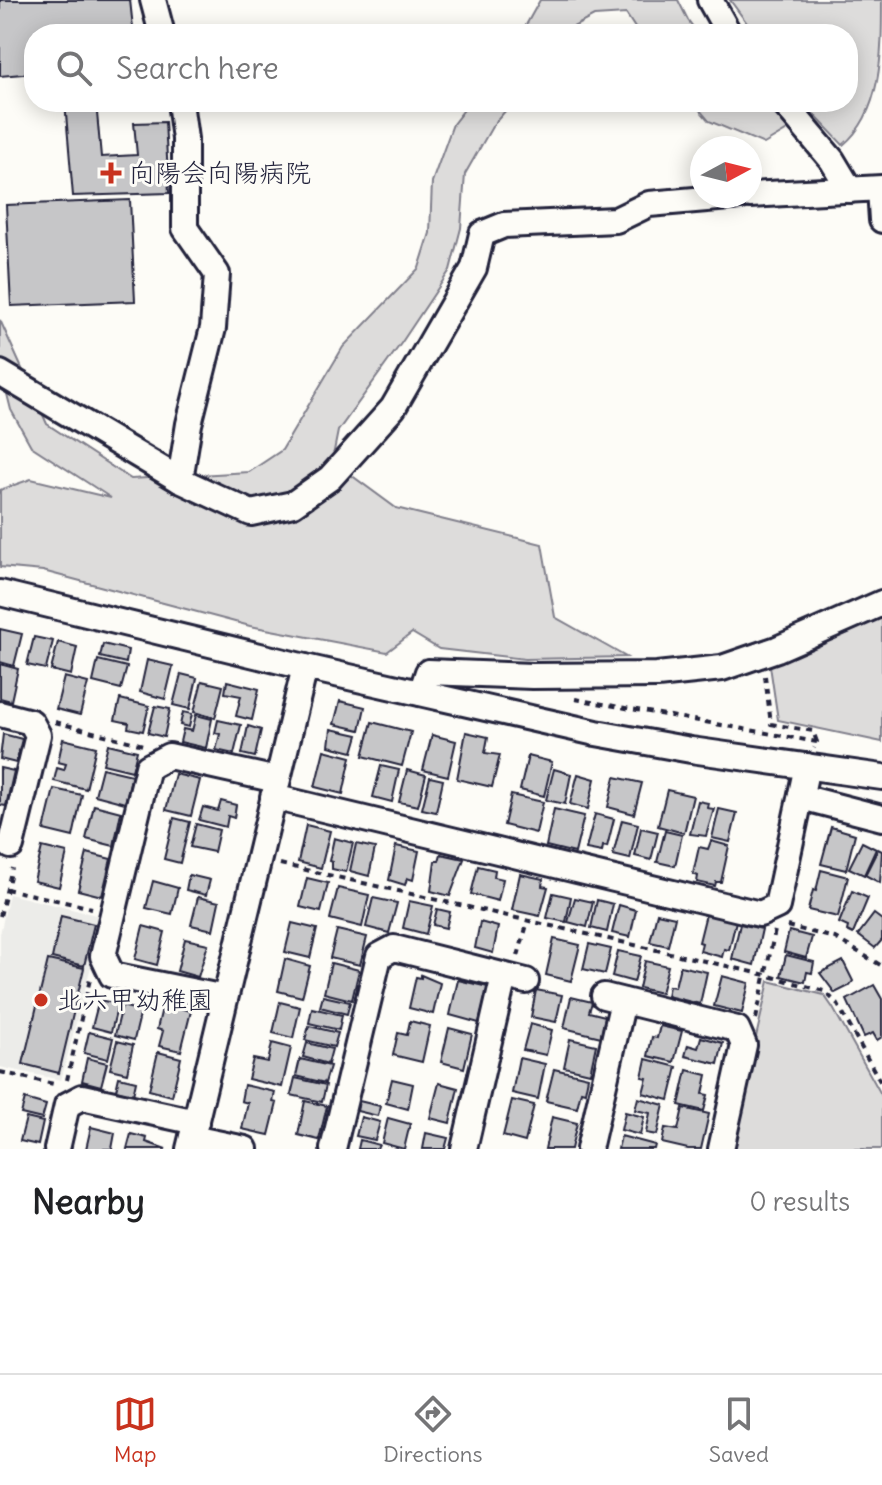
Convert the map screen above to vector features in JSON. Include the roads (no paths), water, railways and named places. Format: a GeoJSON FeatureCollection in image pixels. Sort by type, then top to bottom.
{"type":"FeatureCollection","features":[{"type":"Feature","properties":{"kind":"street"},"geometry":{"type":"LineString","coordinates":[[153,0],[159,24]]}},
{"type":"Feature","properties":{"kind":"street"},"geometry":{"type":"LineString","coordinates":[[710,0],[723,24]]}},
{"type":"Feature","properties":{"kind":"street"},"geometry":{"type":"LineString","coordinates":[[180,480],[189,424],[213,328],[217,274],[185,228],[185,139],[181,112]]}},
{"type":"Feature","properties":{"kind":"street"},"geometry":{"type":"LineString","coordinates":[[791,112],[832,160],[850,190]]}},
{"type":"Feature","properties":{"kind":"street"},"geometry":{"type":"LineString","coordinates":[[762,194],[881,188],[882,220]]}},
{"type":"Feature","properties":{"kind":"street"},"geometry":{"type":"LineString","coordinates":[[0,373],[180,480],[251,513],[293,504],[330,478],[393,408],[474,268],[482,234],[504,225],[616,220],[649,204],[690,200]]}},
{"type":"Feature","properties":{"kind":"street"},"geometry":{"type":"LineString","coordinates":[[0,593],[596,733],[882,777]]}},
{"type":"Feature","properties":{"kind":"street"},"geometry":{"type":"LineString","coordinates":[[421,693],[428,672],[532,676],[657,675],[722,668],[763,654],[882,603]]}},
{"type":"Feature","properties":{"kind":"street"},"geometry":{"type":"LineString","coordinates":[[192,1136],[305,667]]}},
{"type":"Feature","properties":{"kind":"street"},"geometry":{"type":"LineString","coordinates":[[0,714],[31,722],[38,735],[9,829]]}},
{"type":"Feature","properties":{"kind":"street"},"geometry":{"type":"LineString","coordinates":[[225,998],[112,975],[103,956],[148,767],[169,756],[275,789],[760,914],[777,906],[807,766]]}},
{"type":"Feature","properties":{"kind":"street"},"geometry":{"type":"LineString","coordinates":[[801,797],[882,818]]}},
{"type":"Feature","properties":{"kind":"street"},"geometry":{"type":"LineString","coordinates":[[333,1149],[379,956],[394,948],[514,978],[464,1149]]}},
{"type":"Feature","properties":{"kind":"street"},"geometry":{"type":"LineString","coordinates":[[589,1149],[613,999],[737,1029],[744,1045],[721,1149]]}},
{"type":"Feature","properties":{"kind":"street"},"geometry":{"type":"LineString","coordinates":[[57,1149],[72,1095],[192,1136],[245,1149]]}},
{"type":"Feature","properties":{"kind":"place","name":"向陽会向陽病院"},"geometry":{"type":"Point","coordinates":[111,173]}},
{"type":"Feature","properties":{"kind":"place","name":"北六甲幼稚園"},"geometry":{"type":"Point","coordinates":[41,1000]}}]}
